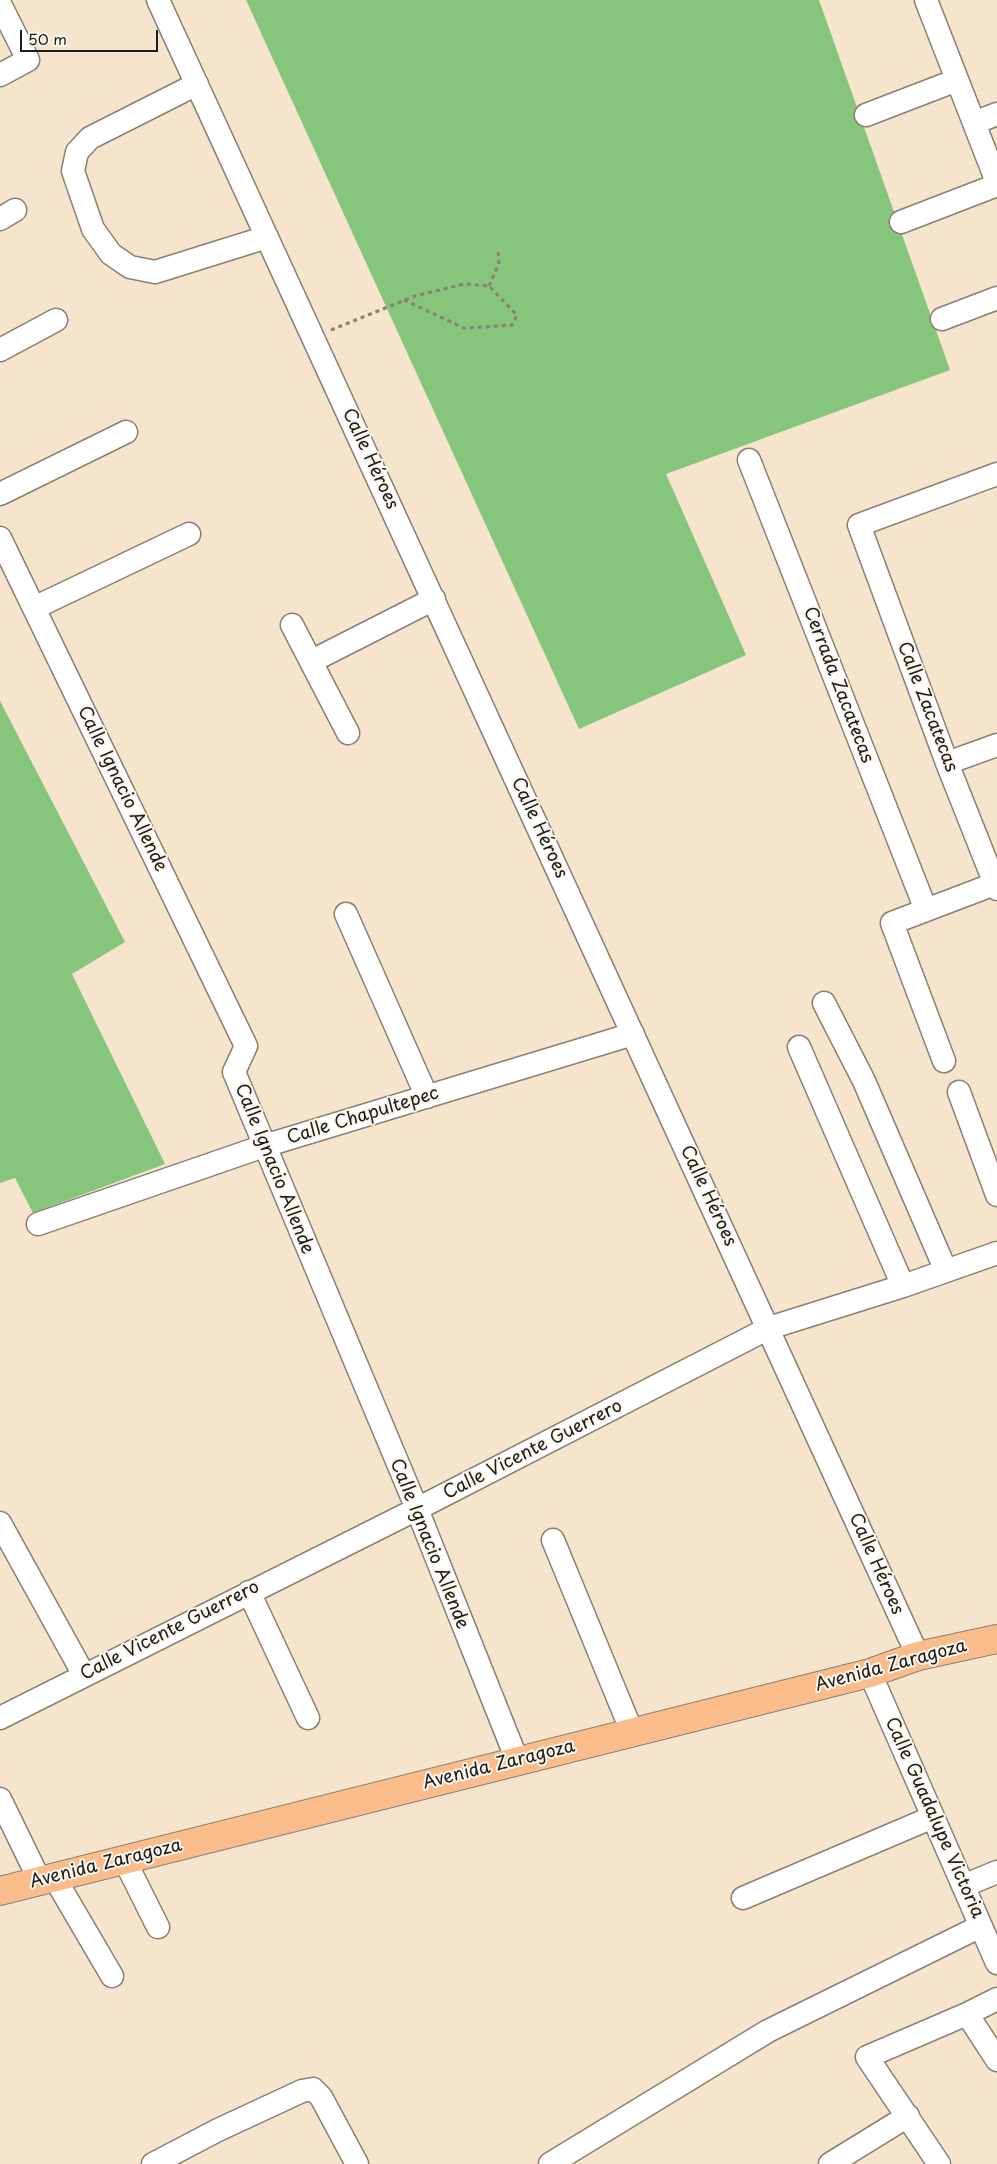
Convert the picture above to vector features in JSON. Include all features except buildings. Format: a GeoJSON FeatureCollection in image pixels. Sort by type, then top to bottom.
{"type":"FeatureCollection","features":[{"type":"Feature","properties":{"kind":"main road","name":"Avenida Zaragoza"},"geometry":{"type":"LineString","coordinates":[[0,1891],[870,1673],[918,1656],[997,1639]]}},
{"type":"Feature","properties":{"kind":"street","name":"Calle Héroes"},"geometry":{"type":"LineString","coordinates":[[158,0],[918,1656]]}},
{"type":"Feature","properties":{"kind":"street"},"geometry":{"type":"LineString","coordinates":[[900,222],[997,183],[926,0]]}},
{"type":"Feature","properties":{"kind":"street"},"geometry":{"type":"LineString","coordinates":[[0,4],[28,60],[0,75]]}},
{"type":"Feature","properties":{"kind":"street"},"geometry":{"type":"LineString","coordinates":[[866,115],[957,80]]}},
{"type":"Feature","properties":{"kind":"street"},"geometry":{"type":"LineString","coordinates":[[197,84],[90,138],[77,152],[73,171],[93,229],[111,254],[130,266],[155,272],[268,237]]}},
{"type":"Feature","properties":{"kind":"street"},"geometry":{"type":"LineString","coordinates":[[974,124],[997,114]]}},
{"type":"Feature","properties":{"kind":"street"},"geometry":{"type":"LineString","coordinates":[[942,319],[997,298]]}},
{"type":"Feature","properties":{"kind":"street"},"geometry":{"type":"LineString","coordinates":[[0,350],[56,320]]}},
{"type":"Feature","properties":{"kind":"street"},"geometry":{"type":"LineString","coordinates":[[0,494],[126,432]]}},
{"type":"Feature","properties":{"kind":"street","name":"Cerrada Zacatecas"},"geometry":{"type":"LineString","coordinates":[[749,460],[926,910]]}},
{"type":"Feature","properties":{"kind":"street","name":"Calle Zacatecas"},"geometry":{"type":"LineString","coordinates":[[996,885],[947,763],[859,525],[997,474]]}},
{"type":"Feature","properties":{"kind":"street"},"geometry":{"type":"LineString","coordinates":[[34,608],[189,534]]}},
{"type":"Feature","properties":{"kind":"street","name":"Calle Ignacio Allende"},"geometry":{"type":"LineString","coordinates":[[0,538],[246,1046],[234,1072],[417,1509],[517,1760]]}},
{"type":"Feature","properties":{"kind":"street"},"geometry":{"type":"LineString","coordinates":[[312,661],[434,599]]}},
{"type":"Feature","properties":{"kind":"street"},"geometry":{"type":"LineString","coordinates":[[292,624],[348,734]]}},
{"type":"Feature","properties":{"kind":"street"},"geometry":{"type":"LineString","coordinates":[[947,763],[997,745]]}},
{"type":"Feature","properties":{"kind":"street"},"geometry":{"type":"LineString","coordinates":[[944,1061],[892,923],[996,885]]}},
{"type":"Feature","properties":{"kind":"street"},"geometry":{"type":"LineString","coordinates":[[346,914],[428,1096]]}},
{"type":"Feature","properties":{"kind":"street"},"geometry":{"type":"LineString","coordinates":[[824,1003],[864,1081],[946,1271]]}},
{"type":"Feature","properties":{"kind":"street","name":"Calle Chapultepec"},"geometry":{"type":"LineString","coordinates":[[38,1224],[264,1146],[633,1034]]}},
{"type":"Feature","properties":{"kind":"street"},"geometry":{"type":"LineString","coordinates":[[799,1047],[903,1286]]}},
{"type":"Feature","properties":{"kind":"street"},"geometry":{"type":"LineString","coordinates":[[959,1092],[997,1194]]}},
{"type":"Feature","properties":{"kind":"street","name":"Calle Vicente Guerrero"},"geometry":{"type":"LineString","coordinates":[[0,1718],[417,1509],[769,1328],[903,1286],[997,1253]]}},
{"type":"Feature","properties":{"kind":"street"},"geometry":{"type":"LineString","coordinates":[[0,1523],[84,1675]]}},
{"type":"Feature","properties":{"kind":"street"},"geometry":{"type":"LineString","coordinates":[[553,1540],[632,1732]]}},
{"type":"Feature","properties":{"kind":"street"},"geometry":{"type":"LineString","coordinates":[[249,1592],[308,1718]]}},
{"type":"Feature","properties":{"kind":"street","name":"Calle Guadalupe Victoria"},"geometry":{"type":"LineString","coordinates":[[870,1673],[997,1964]]}},
{"type":"Feature","properties":{"kind":"street"},"geometry":{"type":"LineString","coordinates":[[0,1799],[47,1879],[112,1976]]}},
{"type":"Feature","properties":{"kind":"street"},"geometry":{"type":"LineString","coordinates":[[744,1898],[933,1817]]}},
{"type":"Feature","properties":{"kind":"street"},"geometry":{"type":"LineString","coordinates":[[124,1859],[158,1927]]}},
{"type":"Feature","properties":{"kind":"street"},"geometry":{"type":"LineString","coordinates":[[963,1886],[997,1872]]}},
{"type":"Feature","properties":{"kind":"street"},"geometry":{"type":"LineString","coordinates":[[550,2164],[768,2031],[981,1926]]}},
{"type":"Feature","properties":{"kind":"street"},"geometry":{"type":"LineString","coordinates":[[939,2164],[867,2057],[997,1999]]}},
{"type":"Feature","properties":{"kind":"street"},"geometry":{"type":"LineString","coordinates":[[967,2014],[997,2060]]}},
{"type":"Feature","properties":{"kind":"street"},"geometry":{"type":"LineString","coordinates":[[153,2164],[218,2130],[302,2091],[313,2089],[321,2097],[357,2164]]}},
{"type":"Feature","properties":{"kind":"street"},"geometry":{"type":"LineString","coordinates":[[830,2164],[908,2116]]}},
{"type":"Feature","properties":{"kind":"path"},"geometry":{"type":"LineString","coordinates":[[489,286],[499,264],[498,252]]}},
{"type":"Feature","properties":{"kind":"path"},"geometry":{"type":"LineString","coordinates":[[314,338],[404,300],[464,284],[489,286],[517,315],[512,325],[464,328],[404,300]]}},
{"type":"Feature","properties":{"kind":"green space"},"geometry":{"type":"Polygon","coordinates":[[[246,0],[819,0],[950,370],[666,474],[746,655],[579,729],[246,0]]]}},
{"type":"Feature","properties":{"kind":"green space"},"geometry":{"type":"Polygon","coordinates":[[[0,701],[125,942],[72,974],[165,1164],[33,1213],[15,1178],[0,1183],[0,701]]]}}]}
